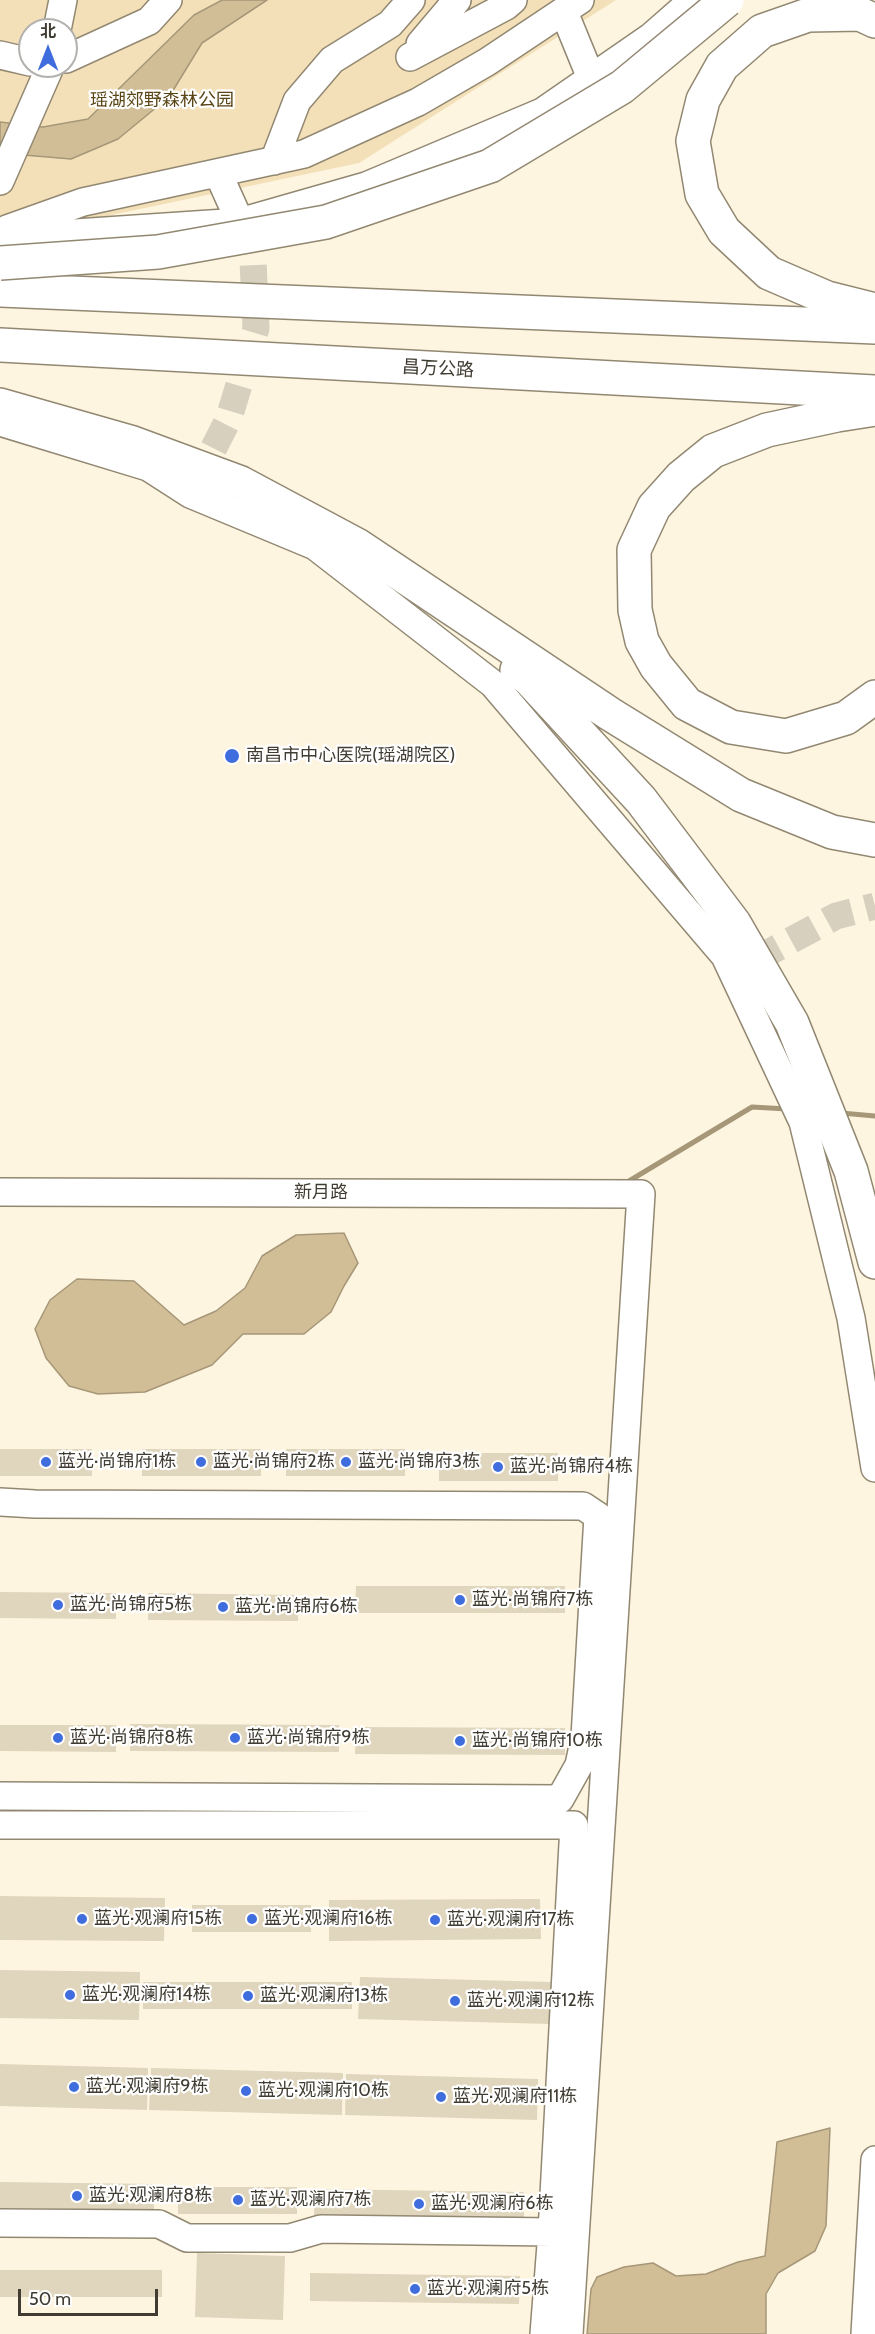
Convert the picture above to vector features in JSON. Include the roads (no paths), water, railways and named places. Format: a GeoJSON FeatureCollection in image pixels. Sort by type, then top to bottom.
{"type":"FeatureCollection","features":[{"type":"Feature","properties":{"kind":"main road"},"geometry":{"type":"LineString","coordinates":[[0,263],[158,252],[326,222],[490,166],[622,87],[727,0]]}},
{"type":"Feature","properties":{"kind":"main road"},"geometry":{"type":"LineString","coordinates":[[875,21],[860,14],[808,15],[762,31],[722,66],[703,100],[693,141],[702,194],[724,231],[769,273],[827,298],[875,310]]}},
{"type":"Feature","properties":{"kind":"main road"},"geometry":{"type":"LineString","coordinates":[[0,290],[875,327]]}},
{"type":"Feature","properties":{"kind":"main road","name":"昌万公路"},"geometry":{"type":"LineString","coordinates":[[0,345],[875,392]]}},
{"type":"Feature","properties":{"kind":"main road"},"geometry":{"type":"LineString","coordinates":[[0,405],[130,442],[241,483],[357,545],[610,714],[741,795],[832,832],[875,840]]}},
{"type":"Feature","properties":{"kind":"main road"},"geometry":{"type":"LineString","coordinates":[[875,409],[767,430],[713,451],[681,477],[654,507],[634,550],[635,610],[642,641],[656,666],[687,704],[731,727],[786,736],[846,718],[875,697]]}},
{"type":"Feature","properties":{"kind":"main road"},"geometry":{"type":"LineString","coordinates":[[357,545],[530,680],[641,800],[734,923],[740,958],[792,1023],[847,1160],[875,1262]]}},
{"type":"Feature","properties":{"kind":"street"},"geometry":{"type":"LineString","coordinates":[[59,18],[63,0]]}},
{"type":"Feature","properties":{"kind":"street"},"geometry":{"type":"LineString","coordinates":[[78,54],[149,21],[168,0]]}},
{"type":"Feature","properties":{"kind":"street"},"geometry":{"type":"LineString","coordinates":[[274,160],[297,101],[332,60],[390,24],[411,0]]}},
{"type":"Feature","properties":{"kind":"street"},"geometry":{"type":"LineString","coordinates":[[410,57],[457,0]]}},
{"type":"Feature","properties":{"kind":"street"},"geometry":{"type":"LineString","coordinates":[[410,57],[506,6],[513,0]]}},
{"type":"Feature","properties":{"kind":"street"},"geometry":{"type":"LineString","coordinates":[[0,238],[240,222],[366,186],[542,111],[652,36],[693,0]]}},
{"type":"Feature","properties":{"kind":"street"},"geometry":{"type":"LineString","coordinates":[[0,231],[83,202],[304,154],[432,94],[487,63],[572,6],[591,78]]}},
{"type":"Feature","properties":{"kind":"street"},"geometry":{"type":"LineString","coordinates":[[0,56],[18,60]]}},
{"type":"Feature","properties":{"kind":"street"},"geometry":{"type":"LineString","coordinates":[[410,57],[432,94]]}},
{"type":"Feature","properties":{"kind":"street"},"geometry":{"type":"LineString","coordinates":[[0,181],[45,78]]}},
{"type":"Feature","properties":{"kind":"street"},"geometry":{"type":"LineString","coordinates":[[218,173],[240,222]]}},
{"type":"Feature","properties":{"kind":"street"},"geometry":{"type":"LineString","coordinates":[[0,422],[148,467],[190,494],[315,546],[493,684],[740,958],[803,1122],[851,1318],[875,1468]]}},
{"type":"Feature","properties":{"kind":"street","name":"新月路"},"geometry":{"type":"LineString","coordinates":[[0,1192],[641,1194],[569,2334]]}},
{"type":"Feature","properties":{"kind":"street"},"geometry":{"type":"LineString","coordinates":[[0,1502],[583,1506],[598,1516],[585,1737],[579,1765],[560,1799],[0,1796]]}},
{"type":"Feature","properties":{"kind":"street"},"geometry":{"type":"LineString","coordinates":[[0,1825],[574,1825],[552,2232],[544,2334]]}},
{"type":"Feature","properties":{"kind":"street"},"geometry":{"type":"LineString","coordinates":[[866,2334],[875,2160]]}},
{"type":"Feature","properties":{"kind":"street"},"geometry":{"type":"LineString","coordinates":[[0,2223],[159,2224],[187,2238],[290,2238],[321,2229],[552,2232]]}},
{"type":"Feature","properties":{"kind":"waterway"},"geometry":{"type":"LineString","coordinates":[[629,1181],[752,1107],[787,1109]]}},
{"type":"Feature","properties":{"kind":"waterway"},"geometry":{"type":"LineString","coordinates":[[841,1113],[875,1116]]}},
{"type":"Feature","properties":{"kind":"tunnel"},"geometry":{"type":"LineString","coordinates":[[195,485],[229,418],[256,328],[253,260],[240,222]]}},
{"type":"Feature","properties":{"kind":"tunnel"},"geometry":{"type":"LineString","coordinates":[[755,960],[836,916],[875,906]]}},
{"type":"Feature","properties":{"kind":"place","name":"南昌市中心医院(瑶湖院区)"},"geometry":{"type":"Point","coordinates":[232,756]}},
{"type":"Feature","properties":{"kind":"place","name":"蓝光·尚锦府1栋"},"geometry":{"type":"Point","coordinates":[46,1462]}},
{"type":"Feature","properties":{"kind":"place","name":"蓝光·尚锦府2栋"},"geometry":{"type":"Point","coordinates":[201,1462]}},
{"type":"Feature","properties":{"kind":"place","name":"蓝光·尚锦府3栋"},"geometry":{"type":"Point","coordinates":[346,1462]}},
{"type":"Feature","properties":{"kind":"place","name":"蓝光·尚锦府4栋"},"geometry":{"type":"Point","coordinates":[498,1467]}},
{"type":"Feature","properties":{"kind":"place","name":"蓝光·尚锦府7栋"},"geometry":{"type":"Point","coordinates":[460,1600]}},
{"type":"Feature","properties":{"kind":"place","name":"蓝光·尚锦府5栋"},"geometry":{"type":"Point","coordinates":[58,1605]}},
{"type":"Feature","properties":{"kind":"place","name":"蓝光·尚锦府6栋"},"geometry":{"type":"Point","coordinates":[223,1607]}},
{"type":"Feature","properties":{"kind":"place","name":"蓝光·尚锦府8栋"},"geometry":{"type":"Point","coordinates":[58,1738]}},
{"type":"Feature","properties":{"kind":"place","name":"蓝光·尚锦府9栋"},"geometry":{"type":"Point","coordinates":[235,1738]}},
{"type":"Feature","properties":{"kind":"place","name":"蓝光·尚锦府10栋"},"geometry":{"type":"Point","coordinates":[460,1741]}},
{"type":"Feature","properties":{"kind":"place","name":"蓝光·观澜府15栋"},"geometry":{"type":"Point","coordinates":[82,1919]}},
{"type":"Feature","properties":{"kind":"place","name":"蓝光·观澜府16栋"},"geometry":{"type":"Point","coordinates":[252,1919]}},
{"type":"Feature","properties":{"kind":"place","name":"蓝光·观澜府17栋"},"geometry":{"type":"Point","coordinates":[435,1920]}},
{"type":"Feature","properties":{"kind":"place","name":"蓝光·观澜府14栋"},"geometry":{"type":"Point","coordinates":[70,1995]}},
{"type":"Feature","properties":{"kind":"place","name":"蓝光·观澜府13栋"},"geometry":{"type":"Point","coordinates":[248,1996]}},
{"type":"Feature","properties":{"kind":"place","name":"蓝光·观澜府12栋"},"geometry":{"type":"Point","coordinates":[455,2001]}},
{"type":"Feature","properties":{"kind":"place","name":"蓝光·观澜府9栋"},"geometry":{"type":"Point","coordinates":[74,2087]}},
{"type":"Feature","properties":{"kind":"place","name":"蓝光·观澜府10栋"},"geometry":{"type":"Point","coordinates":[246,2091]}},
{"type":"Feature","properties":{"kind":"place","name":"蓝光·观澜府11栋"},"geometry":{"type":"Point","coordinates":[441,2097]}},
{"type":"Feature","properties":{"kind":"place","name":"蓝光·观澜府8栋"},"geometry":{"type":"Point","coordinates":[77,2196]}},
{"type":"Feature","properties":{"kind":"place","name":"蓝光·观澜府7栋"},"geometry":{"type":"Point","coordinates":[238,2200]}},
{"type":"Feature","properties":{"kind":"place","name":"蓝光·观澜府6栋"},"geometry":{"type":"Point","coordinates":[419,2204]}},
{"type":"Feature","properties":{"kind":"place","name":"蓝光·观澜府5栋"},"geometry":{"type":"Point","coordinates":[415,2289]}},
{"type":"Feature","properties":{"kind":"park label","name":"瑶湖郊野森林公园"},"geometry":{"type":"Point","coordinates":[162,101]}}]}
